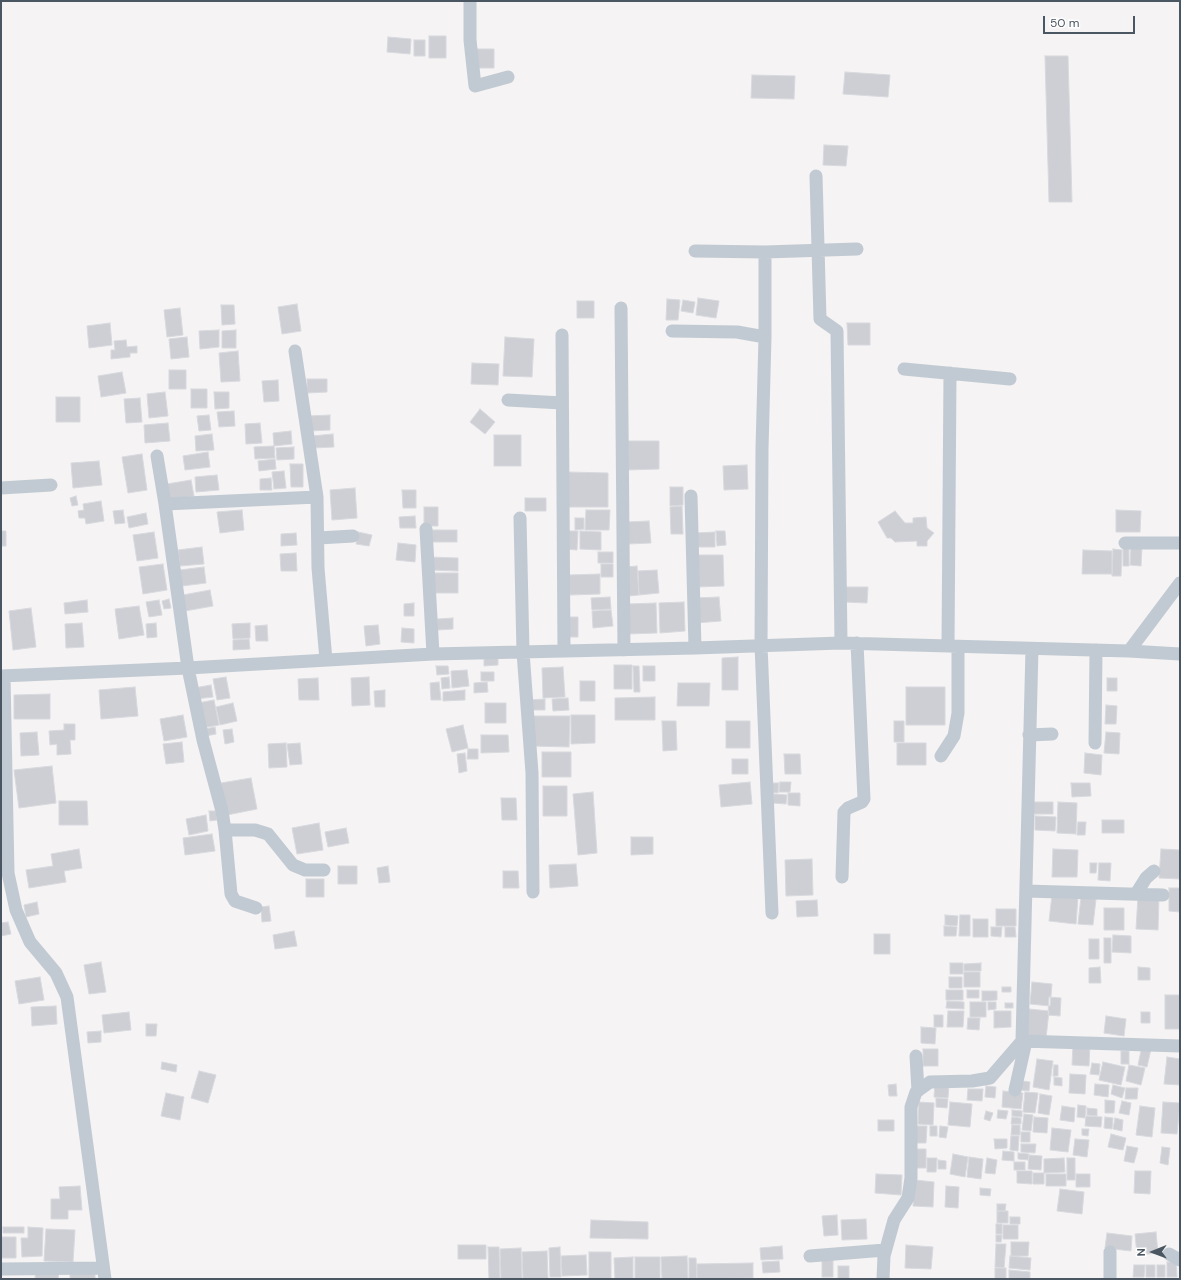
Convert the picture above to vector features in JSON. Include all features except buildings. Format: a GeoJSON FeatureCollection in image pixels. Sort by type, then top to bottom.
{"type":"FeatureCollection","features":[{"type":"Feature","properties":{"kind":"street"},"geometry":{"type":"LineString","coordinates":[[470,1],[470,40],[475,86],[508,77]]}},
{"type":"Feature","properties":{"kind":"street"},"geometry":{"type":"LineString","coordinates":[[816,176],[820,319],[837,331],[840,643]]}},
{"type":"Feature","properties":{"kind":"street"},"geometry":{"type":"LineString","coordinates":[[695,251],[765,252],[857,249]]}},
{"type":"Feature","properties":{"kind":"street"},"geometry":{"type":"LineString","coordinates":[[765,252],[761,645],[772,913]]}},
{"type":"Feature","properties":{"kind":"street"},"geometry":{"type":"LineString","coordinates":[[621,308],[624,650]]}},
{"type":"Feature","properties":{"kind":"street"},"geometry":{"type":"LineString","coordinates":[[672,331],[737,332],[765,338]]}},
{"type":"Feature","properties":{"kind":"street"},"geometry":{"type":"LineString","coordinates":[[562,335],[564,651]]}},
{"type":"Feature","properties":{"kind":"street"},"geometry":{"type":"LineString","coordinates":[[295,351],[317,497],[318,568],[326,660]]}},
{"type":"Feature","properties":{"kind":"street"},"geometry":{"type":"LineString","coordinates":[[904,369],[1010,379]]}},
{"type":"Feature","properties":{"kind":"street"},"geometry":{"type":"LineString","coordinates":[[941,756],[954,736],[958,713],[953,646],[950,373]]}},
{"type":"Feature","properties":{"kind":"street"},"geometry":{"type":"LineString","coordinates":[[508,400],[562,403]]}},
{"type":"Feature","properties":{"kind":"street"},"geometry":{"type":"LineString","coordinates":[[157,456],[188,668],[203,740],[222,810],[231,894],[235,901],[256,908]]}},
{"type":"Feature","properties":{"kind":"street"},"geometry":{"type":"LineString","coordinates":[[1,488],[50,485]]}},
{"type":"Feature","properties":{"kind":"street"},"geometry":{"type":"LineString","coordinates":[[691,496],[695,648]]}},
{"type":"Feature","properties":{"kind":"street"},"geometry":{"type":"LineString","coordinates":[[165,504],[317,497]]}},
{"type":"Feature","properties":{"kind":"street"},"geometry":{"type":"LineString","coordinates":[[520,518],[523,652],[532,773],[532,892]]}},
{"type":"Feature","properties":{"kind":"street"},"geometry":{"type":"LineString","coordinates":[[426,529],[433,654]]}},
{"type":"Feature","properties":{"kind":"street"},"geometry":{"type":"LineString","coordinates":[[318,538],[352,536]]}},
{"type":"Feature","properties":{"kind":"street"},"geometry":{"type":"LineString","coordinates":[[1125,543],[1180,543]]}},
{"type":"Feature","properties":{"kind":"street"},"geometry":{"type":"LineString","coordinates":[[1129,651],[1180,583]]}},
{"type":"Feature","properties":{"kind":"street"},"geometry":{"type":"LineString","coordinates":[[1,1269],[104,1273],[67,997],[56,973],[30,942],[16,910],[8,873],[2,676],[188,668],[433,654],[840,643],[1129,651],[1180,654]]}},
{"type":"Feature","properties":{"kind":"street"},"geometry":{"type":"LineString","coordinates":[[842,877],[844,812],[848,808],[862,802],[864,799],[857,643]]}},
{"type":"Feature","properties":{"kind":"street"},"geometry":{"type":"LineString","coordinates":[[1015,1090],[1024,1041],[1029,735],[1032,648]]}},
{"type":"Feature","properties":{"kind":"street"},"geometry":{"type":"LineString","coordinates":[[1095,742],[1096,650]]}},
{"type":"Feature","properties":{"kind":"street"},"geometry":{"type":"LineString","coordinates":[[1029,735],[1052,734]]}},
{"type":"Feature","properties":{"kind":"street"},"geometry":{"type":"LineString","coordinates":[[225,830],[255,830],[268,834],[293,865],[305,870],[324,870]]}},
{"type":"Feature","properties":{"kind":"street"},"geometry":{"type":"LineString","coordinates":[[1136,894],[1143,882],[1154,871]]}},
{"type":"Feature","properties":{"kind":"street"},"geometry":{"type":"LineString","coordinates":[[1026,891],[1163,895]]}},
{"type":"Feature","properties":{"kind":"street"},"geometry":{"type":"LineString","coordinates":[[883,1279],[885,1250],[894,1220],[908,1198],[911,1178],[911,1107],[916,1092],[930,1082],[972,1081],[990,1078],[1024,1041],[1180,1046]]}},
{"type":"Feature","properties":{"kind":"street"},"geometry":{"type":"LineString","coordinates":[[916,1056],[918,1091]]}},
{"type":"Feature","properties":{"kind":"street"},"geometry":{"type":"LineString","coordinates":[[810,1256],[885,1250]]}},
{"type":"Feature","properties":{"kind":"street"},"geometry":{"type":"LineString","coordinates":[[1110,1252],[1110,1279]]}}]}
